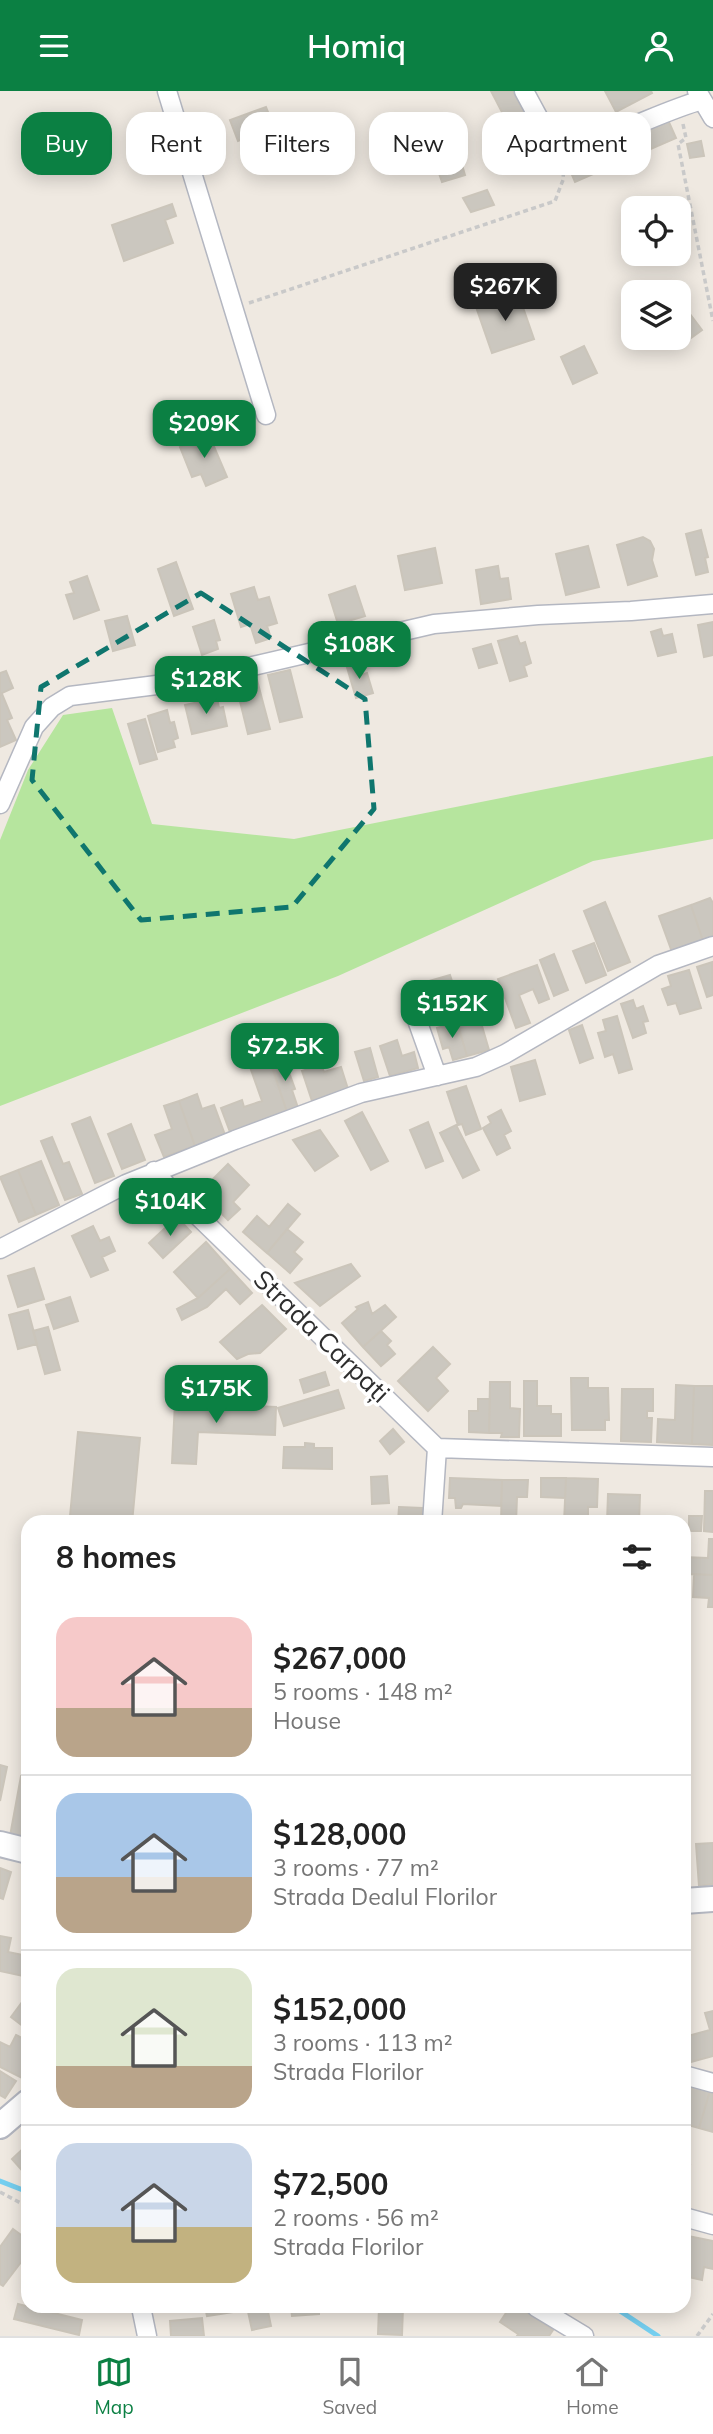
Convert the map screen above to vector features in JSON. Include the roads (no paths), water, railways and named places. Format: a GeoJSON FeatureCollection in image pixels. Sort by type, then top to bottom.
{"type":"FeatureCollection","features":[{"type":"Feature","properties":{"kind":"main road"},"geometry":{"type":"LineString","coordinates":[[0,1844],[21,1849]]}},
{"type":"Feature","properties":{"kind":"main road"},"geometry":{"type":"LineString","coordinates":[[691,1901],[713,1899]]}},
{"type":"Feature","properties":{"kind":"main road"},"geometry":{"type":"LineString","coordinates":[[0,2126],[21,2108]]}},
{"type":"Feature","properties":{"kind":"street"},"geometry":{"type":"LineString","coordinates":[[167,91],[266,415]]}},
{"type":"Feature","properties":{"kind":"street"},"geometry":{"type":"LineString","coordinates":[[524,91],[543,126],[565,146],[591,141],[699,96],[713,118]]}},
{"type":"Feature","properties":{"kind":"street"},"geometry":{"type":"LineString","coordinates":[[0,804],[34,727],[52,707],[70,696],[188,681],[433,624],[713,604]]}},
{"type":"Feature","properties":{"kind":"street"},"geometry":{"type":"LineString","coordinates":[[0,1249],[154,1171],[361,1093],[476,1067],[505,1054],[658,965],[713,946]]}},
{"type":"Feature","properties":{"kind":"street"},"geometry":{"type":"LineString","coordinates":[[417,1020],[437,1076]]}},
{"type":"Feature","properties":{"kind":"street","name":"Strada Carpați"},"geometry":{"type":"LineString","coordinates":[[154,1171],[438,1448]]}},
{"type":"Feature","properties":{"kind":"street"},"geometry":{"type":"LineString","coordinates":[[433,1515],[438,1448],[713,1457]]}},
{"type":"Feature","properties":{"kind":"street"},"geometry":{"type":"LineString","coordinates":[[691,2077],[713,2083]]}},
{"type":"Feature","properties":{"kind":"street"},"geometry":{"type":"LineString","coordinates":[[691,2219],[713,2225]]}},
{"type":"Feature","properties":{"kind":"street"},"geometry":{"type":"LineString","coordinates":[[142,2313],[147,2336]]}},
{"type":"Feature","properties":{"kind":"street"},"geometry":{"type":"LineString","coordinates":[[546,2313],[584,2336]]}},
{"type":"Feature","properties":{"kind":"waterway"},"geometry":{"type":"LineString","coordinates":[[0,2181],[21,2189]]}},
{"type":"Feature","properties":{"kind":"waterway"},"geometry":{"type":"LineString","coordinates":[[623,2313],[658,2336]]}}]}
